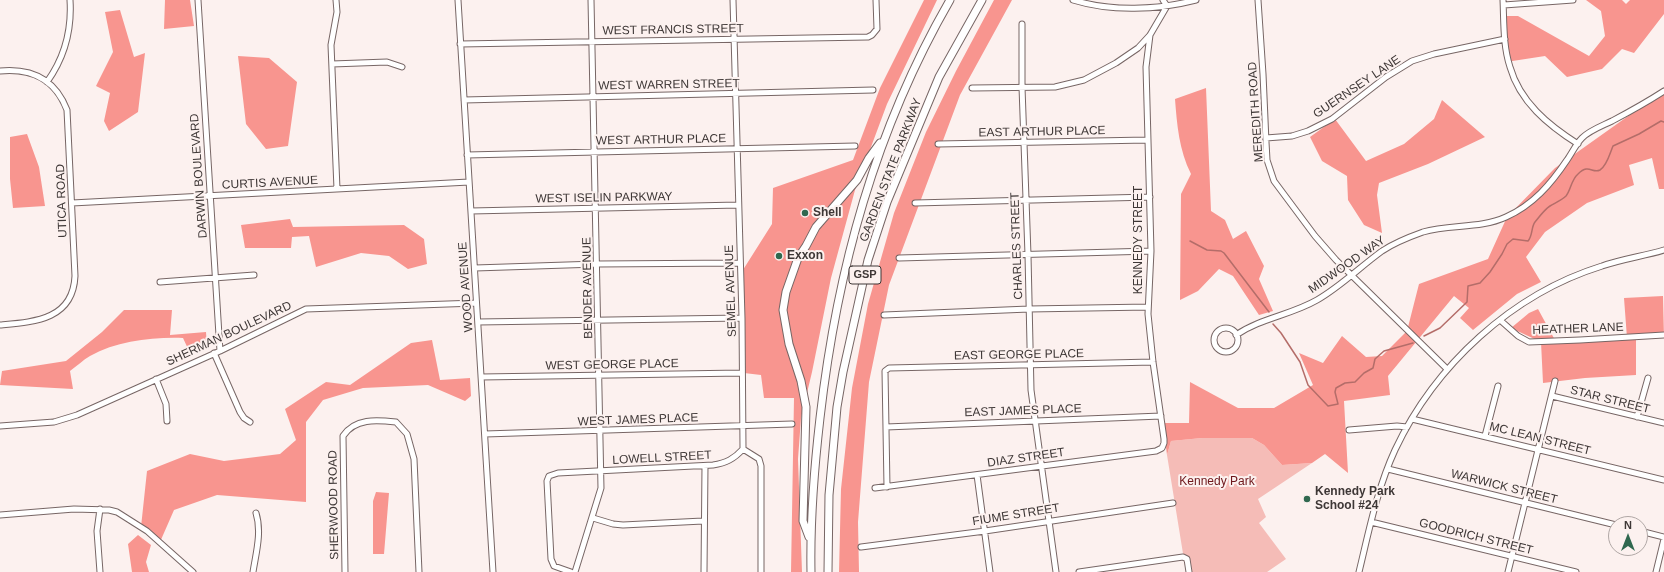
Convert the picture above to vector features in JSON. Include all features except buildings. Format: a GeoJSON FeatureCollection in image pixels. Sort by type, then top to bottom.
{"type":"FeatureCollection","features":[{"type":"Feature","properties":{"kind":"highway","name":"GARDEN STATE PARKWAY"},"geometry":{"type":"LineString","coordinates":[[811,572],[811,510],[815,463],[824,382],[839,294],[860,211],[884,138],[924,48],[950,0]]}},
{"type":"Feature","properties":{"kind":"highway","name":"GARDEN STATE PARKWAY"},"geometry":{"type":"LineString","coordinates":[[828,572],[829,495],[837,407],[843,372],[868,260],[887,202],[939,77],[982,0]]}},
{"type":"Feature","properties":{"kind":"highway"},"geometry":{"type":"LineString","coordinates":[[810,542],[803,521],[806,407],[801,382],[788,344],[783,310],[786,292],[798,258],[816,227],[857,180],[869,158],[884,138]]}},
{"type":"Feature","properties":{"kind":"street"},"geometry":{"type":"LineString","coordinates":[[47,82],[60,62],[68,40],[71,17],[70,0]]}},
{"type":"Feature","properties":{"kind":"street","name":"DARWIN BOULEVARD"},"geometry":{"type":"LineString","coordinates":[[198,0],[220,350]]}},
{"type":"Feature","properties":{"kind":"street"},"geometry":{"type":"LineString","coordinates":[[336,0],[337,12],[331,46],[337,189]]}},
{"type":"Feature","properties":{"kind":"street","name":"WOOD AVENUE"},"geometry":{"type":"LineString","coordinates":[[458,0],[476,303],[482,377],[492,572]]}},
{"type":"Feature","properties":{"kind":"street","name":"BENDER AVENUE"},"geometry":{"type":"LineString","coordinates":[[575,572],[602,488],[591,0]]}},
{"type":"Feature","properties":{"kind":"street","name":"SEMEL AVENUE"},"geometry":{"type":"LineString","coordinates":[[733,0],[742,318],[743,449]]}},
{"type":"Feature","properties":{"kind":"street","name":"WEST FRANCIS STREET"},"geometry":{"type":"LineString","coordinates":[[460,44],[734,38],[868,37],[875,32],[878,23],[876,0]]}},
{"type":"Feature","properties":{"kind":"street"},"geometry":{"type":"LineString","coordinates":[[1073,0],[1117,8],[1167,6],[1196,0]]}},
{"type":"Feature","properties":{"kind":"street"},"geometry":{"type":"LineString","coordinates":[[1163,0],[1167,6]]}},
{"type":"Feature","properties":{"kind":"street","name":"MEREDITH ROAD"},"geometry":{"type":"LineString","coordinates":[[1258,0],[1264,74],[1267,160],[1274,181],[1279,190],[1314,236],[1351,275],[1447,369]]}},
{"type":"Feature","properties":{"kind":"street"},"geometry":{"type":"LineString","coordinates":[[1573,0],[1504,2],[1505,38],[1510,66],[1524,97],[1548,123],[1578,144]]}},
{"type":"Feature","properties":{"kind":"street"},"geometry":{"type":"LineString","coordinates":[[972,88],[1055,87],[1084,80],[1130,54],[1150,36],[1167,6]]}},
{"type":"Feature","properties":{"kind":"street","name":"CHARLES STREET"},"geometry":{"type":"LineString","coordinates":[[1022,24],[1022,87],[1030,364],[1034,420],[1050,520],[1056,572]]}},
{"type":"Feature","properties":{"kind":"street","name":"KENNEDY STREET"},"geometry":{"type":"LineString","coordinates":[[1150,36],[1146,67],[1151,252],[1148,307],[1153,362],[1164,443]]}},
{"type":"Feature","properties":{"kind":"street","name":"GUERNSEY LANE"},"geometry":{"type":"LineString","coordinates":[[1266,138],[1292,136],[1308,131],[1332,119],[1386,77],[1412,61],[1434,54],[1505,38]]}},
{"type":"Feature","properties":{"kind":"street"},"geometry":{"type":"LineString","coordinates":[[332,64],[387,62],[402,67]]}},
{"type":"Feature","properties":{"kind":"street","name":"UTICA ROAD"},"geometry":{"type":"LineString","coordinates":[[0,71],[14,70],[37,75],[47,82],[59,94],[65,104],[68,116],[75,276],[74,285],[68,300],[54,314],[35,322],[0,325]]}},
{"type":"Feature","properties":{"kind":"street","name":"WEST WARREN STREET"},"geometry":{"type":"LineString","coordinates":[[464,100],[874,90]]}},
{"type":"Feature","properties":{"kind":"street","name":"MIDWOOD WAY"},"geometry":{"type":"LineString","coordinates":[[1236,335],[1261,321],[1300,308],[1317,300],[1334,289],[1383,250],[1408,238],[1441,227],[1493,222],[1523,208],[1537,198],[1549,185],[1583,137],[1664,91]]}},
{"type":"Feature","properties":{"kind":"street","name":"EAST ARTHUR PLACE"},"geometry":{"type":"LineString","coordinates":[[938,144],[1147,140]]}},
{"type":"Feature","properties":{"kind":"street","name":"WEST ARTHUR PLACE"},"geometry":{"type":"LineString","coordinates":[[468,155],[855,146]]}},
{"type":"Feature","properties":{"kind":"street","name":"CURTIS AVENUE"},"geometry":{"type":"LineString","coordinates":[[72,203],[469,182]]}},
{"type":"Feature","properties":{"kind":"street"},"geometry":{"type":"LineString","coordinates":[[915,203],[1150,197]]}},
{"type":"Feature","properties":{"kind":"street","name":"WEST ISELIN PARKWAY"},"geometry":{"type":"LineString","coordinates":[[471,211],[738,205]]}},
{"type":"Feature","properties":{"kind":"street"},"geometry":{"type":"LineString","coordinates":[[1359,572],[1371,522],[1388,469],[1412,418],[1447,369],[1500,320],[1528,300],[1565,280],[1602,266],[1664,250]]}},
{"type":"Feature","properties":{"kind":"street"},"geometry":{"type":"LineString","coordinates":[[899,258],[1151,252]]}},
{"type":"Feature","properties":{"kind":"street"},"geometry":{"type":"LineString","coordinates":[[475,268],[597,264],[740,263]]}},
{"type":"Feature","properties":{"kind":"street"},"geometry":{"type":"LineString","coordinates":[[160,282],[254,274]]}},
{"type":"Feature","properties":{"kind":"street","name":"SHERMAN BOULEVARD"},"geometry":{"type":"LineString","coordinates":[[0,426],[54,422],[77,415],[306,310],[476,303]]}},
{"type":"Feature","properties":{"kind":"street"},"geometry":{"type":"LineString","coordinates":[[884,315],[1029,309],[1148,307]]}},
{"type":"Feature","properties":{"kind":"street"},"geometry":{"type":"LineString","coordinates":[[478,322],[742,318]]}},
{"type":"Feature","properties":{"kind":"street","name":"HEATHER LANE"},"geometry":{"type":"LineString","coordinates":[[1500,320],[1518,336],[1529,342],[1664,335]]}},
{"type":"Feature","properties":{"kind":"street"},"geometry":{"type":"LineString","coordinates":[[1221,329],[1231,330],[1236,335],[1236,346],[1229,351],[1221,351],[1215,346],[1215,334],[1221,329]]}},
{"type":"Feature","properties":{"kind":"street"},"geometry":{"type":"LineString","coordinates":[[214,353],[240,412],[244,418],[250,422]]}},
{"type":"Feature","properties":{"kind":"street","name":"EAST GEORGE PLACE"},"geometry":{"type":"LineString","coordinates":[[886,426],[886,370],[894,367],[1153,362]]}},
{"type":"Feature","properties":{"kind":"street","name":"WEST GEORGE PLACE"},"geometry":{"type":"LineString","coordinates":[[482,377],[742,372]]}},
{"type":"Feature","properties":{"kind":"street"},"geometry":{"type":"LineString","coordinates":[[1637,417],[1648,378]]}},
{"type":"Feature","properties":{"kind":"street"},"geometry":{"type":"LineString","coordinates":[[156,379],[166,404],[167,421]]}},
{"type":"Feature","properties":{"kind":"street"},"geometry":{"type":"LineString","coordinates":[[1508,572],[1555,381]]}},
{"type":"Feature","properties":{"kind":"street"},"geometry":{"type":"LineString","coordinates":[[1485,436],[1498,386]]}},
{"type":"Feature","properties":{"kind":"street","name":"STAR STREET"},"geometry":{"type":"LineString","coordinates":[[1552,396],[1664,423]]}},
{"type":"Feature","properties":{"kind":"street","name":"EAST JAMES PLACE"},"geometry":{"type":"LineString","coordinates":[[886,426],[1161,416]]}},
{"type":"Feature","properties":{"kind":"street","name":"MC LEAN STREET"},"geometry":{"type":"LineString","coordinates":[[1412,418],[1664,480]]}},
{"type":"Feature","properties":{"kind":"street","name":"SHERWOOD ROAD"},"geometry":{"type":"LineString","coordinates":[[345,572],[343,436],[352,425],[359,422],[388,421],[396,422],[407,434],[414,460],[419,572]]}},
{"type":"Feature","properties":{"kind":"street","name":"WEST JAMES PLACE"},"geometry":{"type":"LineString","coordinates":[[485,434],[792,424]]}},
{"type":"Feature","properties":{"kind":"street"},"geometry":{"type":"LineString","coordinates":[[886,426],[886,487]]}},
{"type":"Feature","properties":{"kind":"street"},"geometry":{"type":"LineString","coordinates":[[1349,430],[1398,426],[1407,427]]}},
{"type":"Feature","properties":{"kind":"street","name":"DIAZ STREET"},"geometry":{"type":"LineString","coordinates":[[875,488],[1156,451],[1162,448],[1164,443]]}},
{"type":"Feature","properties":{"kind":"street"},"geometry":{"type":"LineString","coordinates":[[743,449],[758,459],[761,466],[761,572]]}},
{"type":"Feature","properties":{"kind":"street","name":"LOWELL STREET"},"geometry":{"type":"LineString","coordinates":[[571,572],[554,566],[551,559],[547,482],[549,476],[553,474],[704,466],[725,463],[737,456],[743,449]]}},
{"type":"Feature","properties":{"kind":"street"},"geometry":{"type":"LineString","coordinates":[[704,466],[704,572]]}},
{"type":"Feature","properties":{"kind":"street","name":"WARWICK STREET"},"geometry":{"type":"LineString","coordinates":[[1388,469],[1608,523]]}},
{"type":"Feature","properties":{"kind":"street"},"geometry":{"type":"LineString","coordinates":[[977,475],[990,572]]}},
{"type":"Feature","properties":{"kind":"street","name":"FIUME STREET"},"geometry":{"type":"LineString","coordinates":[[861,547],[985,531],[1050,520],[1173,503]]}},
{"type":"Feature","properties":{"kind":"street"},"geometry":{"type":"LineString","coordinates":[[0,515],[74,509],[100,509],[117,512],[147,531],[193,572]]}},
{"type":"Feature","properties":{"kind":"street"},"geometry":{"type":"LineString","coordinates":[[100,509],[97,531],[100,572]]}},
{"type":"Feature","properties":{"kind":"street"},"geometry":{"type":"LineString","coordinates":[[254,572],[259,531],[256,513]]}},
{"type":"Feature","properties":{"kind":"street"},"geometry":{"type":"LineString","coordinates":[[593,518],[613,524],[623,525],[703,521]]}},
{"type":"Feature","properties":{"kind":"street","name":"GOODRICH STREET"},"geometry":{"type":"LineString","coordinates":[[1371,522],[1576,572]]}},
{"type":"Feature","properties":{"kind":"street"},"geometry":{"type":"LineString","coordinates":[[1648,533],[1664,538],[1656,572]]}},
{"type":"Feature","properties":{"kind":"street"},"geometry":{"type":"LineString","coordinates":[[1079,572],[1182,557],[1186,558],[1189,572]]}},
{"type":"Feature","properties":{"kind":"green space","name":"Kennedy Park"},"geometry":{"type":"Polygon","coordinates":[[[1202,438],[1252,438],[1264,445],[1282,465],[1312,463],[1258,499],[1266,517],[1259,523],[1286,559],[1267,572],[1186,572],[1167,455],[1171,441],[1202,438]]]}},
{"type":"Feature","properties":{"kind":"shaded area"},"geometry":{"type":"Polygon","coordinates":[[[165,0],[190,0],[194,26],[164,29],[165,0]]]}},
{"type":"Feature","properties":{"kind":"shaded area"},"geometry":{"type":"Polygon","coordinates":[[[924,0],[937,0],[887,104],[855,190],[831,278],[801,418],[798,459],[802,572],[791,572],[794,398],[764,398],[761,375],[744,373],[741,273],[772,224],[773,188],[853,160],[880,88],[924,0]]]}},
{"type":"Feature","properties":{"kind":"shaded area"},"geometry":{"type":"Polygon","coordinates":[[[994,0],[1012,0],[960,95],[889,285],[869,382],[858,522],[859,572],[839,572],[841,489],[852,388],[868,304],[894,213],[926,132],[956,71],[994,0]]]}},
{"type":"Feature","properties":{"kind":"shaded area"},"geometry":{"type":"Polygon","coordinates":[[[1586,0],[1622,0],[1626,4],[1630,0],[1664,0],[1664,14],[1634,53],[1622,49],[1602,69],[1567,77],[1545,56],[1506,62],[1502,16],[1518,16],[1589,56],[1605,36],[1601,11],[1586,0]]]}},
{"type":"Feature","properties":{"kind":"shaded area"},"geometry":{"type":"Polygon","coordinates":[[[120,10],[134,57],[145,53],[138,112],[109,131],[104,121],[110,93],[96,86],[113,52],[105,12],[120,10]]]}},
{"type":"Feature","properties":{"kind":"shaded area"},"geometry":{"type":"Polygon","coordinates":[[[238,56],[269,58],[297,82],[288,146],[266,149],[246,124],[238,56]]]}},
{"type":"Feature","properties":{"kind":"shaded area"},"geometry":{"type":"Polygon","coordinates":[[[1206,88],[1211,211],[1225,220],[1233,239],[1246,231],[1264,266],[1259,279],[1273,311],[1259,315],[1233,276],[1219,269],[1198,291],[1180,300],[1181,194],[1191,174],[1181,147],[1175,99],[1206,88]]]}},
{"type":"Feature","properties":{"kind":"shaded area"},"geometry":{"type":"Polygon","coordinates":[[[1662,92],[1664,94],[1664,189],[1659,189],[1652,158],[1629,165],[1634,185],[1587,203],[1545,232],[1526,257],[1541,282],[1517,294],[1473,330],[1460,318],[1469,308],[1454,296],[1388,376],[1390,395],[1344,401],[1348,473],[1325,454],[1312,463],[1282,465],[1264,445],[1252,438],[1202,438],[1171,441],[1167,455],[1163,423],[1189,423],[1190,382],[1238,408],[1274,408],[1313,385],[1299,353],[1323,363],[1342,336],[1366,357],[1382,356],[1407,331],[1419,284],[1488,259],[1507,217],[1555,168],[1662,92]]]}},
{"type":"Feature","properties":{"kind":"shaded area"},"geometry":{"type":"Polygon","coordinates":[[[1442,100],[1485,137],[1428,164],[1379,183],[1377,195],[1382,233],[1364,225],[1348,200],[1347,176],[1322,161],[1310,137],[1335,119],[1366,161],[1404,144],[1434,119],[1442,100]]]}},
{"type":"Feature","properties":{"kind":"shaded area"},"geometry":{"type":"Polygon","coordinates":[[[27,134],[39,167],[45,206],[13,208],[10,179],[10,137],[27,134]]]}},
{"type":"Feature","properties":{"kind":"shaded area"},"geometry":{"type":"Polygon","coordinates":[[[290,219],[293,227],[404,225],[424,239],[427,264],[408,269],[389,256],[361,253],[316,267],[309,236],[292,237],[291,248],[245,248],[241,225],[290,219]]]}},
{"type":"Feature","properties":{"kind":"shaded area"},"geometry":{"type":"Polygon","coordinates":[[[1663,296],[1664,338],[1636,338],[1636,375],[1585,378],[1543,383],[1541,342],[1511,328],[1529,313],[1538,309],[1556,342],[1627,338],[1624,298],[1663,296]]]}},
{"type":"Feature","properties":{"kind":"shaded area"},"geometry":{"type":"Polygon","coordinates":[[[124,310],[172,310],[170,335],[206,332],[207,347],[190,353],[183,338],[147,339],[123,343],[90,356],[70,371],[73,389],[0,385],[2,371],[66,361],[102,332],[124,310]]]}},
{"type":"Feature","properties":{"kind":"shaded area"},"geometry":{"type":"Polygon","coordinates":[[[432,340],[440,380],[470,378],[471,396],[465,401],[428,385],[363,388],[323,400],[306,422],[306,502],[217,495],[174,510],[160,542],[141,527],[147,471],[190,454],[224,461],[280,454],[296,440],[285,409],[326,382],[350,385],[411,343],[432,340]]]}},
{"type":"Feature","properties":{"kind":"shaded area"},"geometry":{"type":"Polygon","coordinates":[[[376,492],[389,493],[384,554],[373,554],[373,501],[376,492]]]}},
{"type":"Feature","properties":{"kind":"shaded area"},"geometry":{"type":"Polygon","coordinates":[[[138,535],[151,545],[146,562],[149,572],[132,572],[128,544],[138,535]]]}},
{"type":"Feature","properties":{"kind":"waterway"},"geometry":{"type":"LineString","coordinates":[[1424,336],[1440,328],[1467,302],[1468,286],[1480,283],[1490,272],[1507,244],[1513,239],[1528,241],[1535,222],[1548,207],[1566,196],[1578,174],[1585,169],[1595,171],[1600,170],[1606,162],[1613,146],[1639,134],[1661,121],[1664,122]]}},
{"type":"Feature","properties":{"kind":"waterway"},"geometry":{"type":"LineString","coordinates":[[1190,241],[1207,250],[1221,251],[1224,253],[1269,312]]}},
{"type":"Feature","properties":{"kind":"waterway"},"geometry":{"type":"LineString","coordinates":[[1273,324],[1281,333],[1300,362],[1308,385],[1328,406],[1338,404],[1335,392],[1336,388],[1345,383],[1355,382],[1364,373],[1373,368],[1375,359],[1384,351],[1413,343]]}},
{"type":"Feature","properties":{"kind":"place","name":"Shell"},"geometry":{"type":"Point","coordinates":[805,213]}},
{"type":"Feature","properties":{"kind":"place","name":"Exxon"},"geometry":{"type":"Point","coordinates":[779,256]}},
{"type":"Feature","properties":{"kind":"place","name":"Kennedy Park School #24"},"geometry":{"type":"Point","coordinates":[1307,499]}}]}
